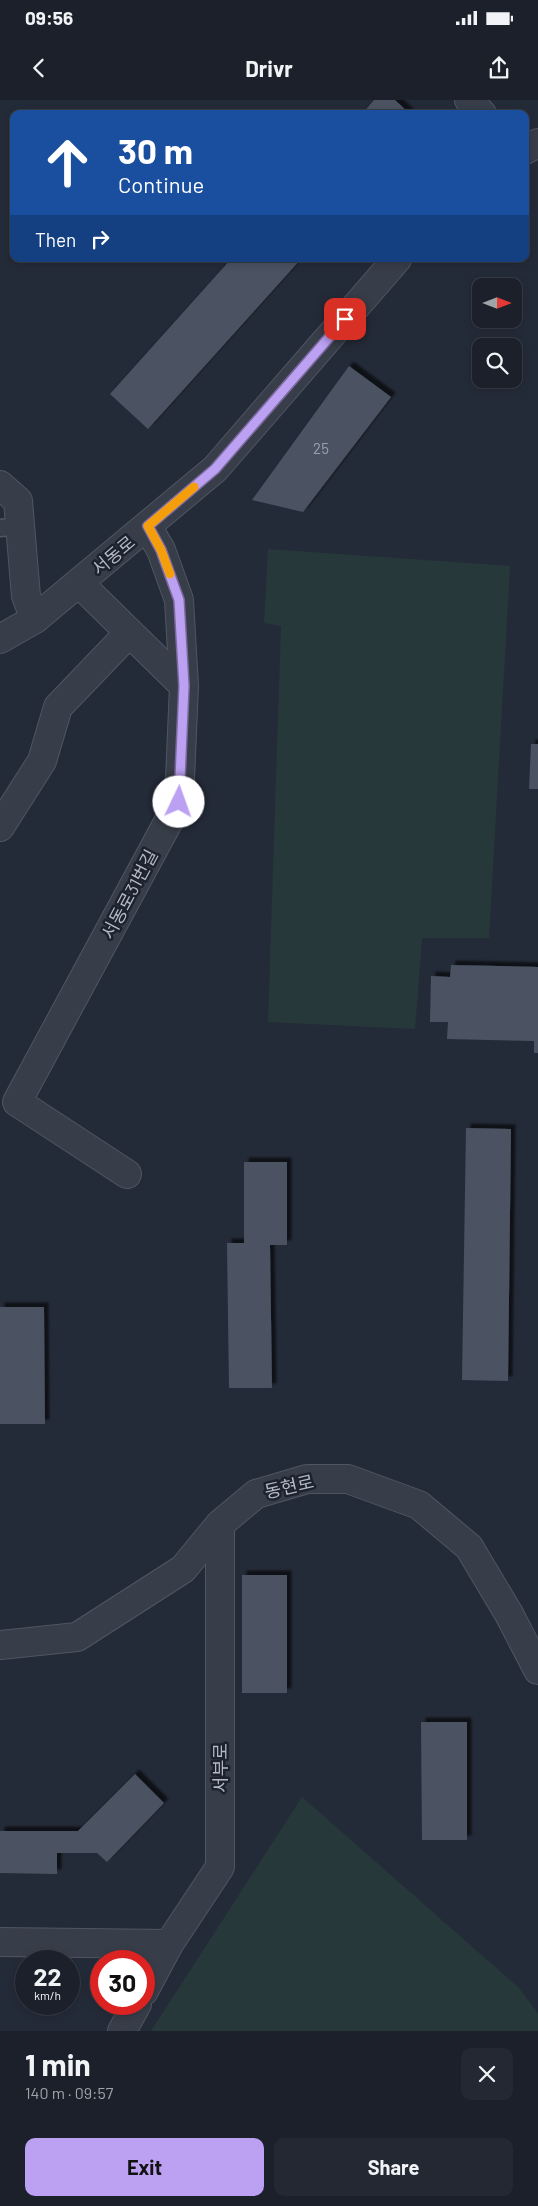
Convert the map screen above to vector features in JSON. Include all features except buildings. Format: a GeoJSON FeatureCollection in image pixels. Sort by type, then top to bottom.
{"type":"FeatureCollection","features":[{"type":"Feature","properties":{"kind":"street"},"geometry":{"type":"LineString","coordinates":[[469,100],[478,110]]}},
{"type":"Feature","properties":{"kind":"street","name":"서동로"},"geometry":{"type":"LineString","coordinates":[[0,639],[36,619],[215,469],[394,262]]}},
{"type":"Feature","properties":{"kind":"street"},"geometry":{"type":"LineString","coordinates":[[0,485],[18,501],[10,527],[26,596],[36,619]]}},
{"type":"Feature","properties":{"kind":"street"},"geometry":{"type":"LineString","coordinates":[[148,526],[161,550],[179,600],[184,686]]}},
{"type":"Feature","properties":{"kind":"street"},"geometry":{"type":"LineString","coordinates":[[79,583],[184,686]]}},
{"type":"Feature","properties":{"kind":"street"},"geometry":{"type":"LineString","coordinates":[[0,827],[42,760],[58,707],[129,633]]}},
{"type":"Feature","properties":{"kind":"street","name":"서동로31번길"},"geometry":{"type":"LineString","coordinates":[[127,1174],[17,1102],[179,802],[184,686]]}},
{"type":"Feature","properties":{"kind":"street","name":"동현로"},"geometry":{"type":"LineString","coordinates":[[0,1645],[77,1637],[183,1569],[220,1524],[256,1494],[307,1479],[348,1479],[419,1505],[469,1547],[509,1614],[538,1670]]}},
{"type":"Feature","properties":{"kind":"street","name":"서부로"},"geometry":{"type":"LineString","coordinates":[[155,1971],[170,1944],[220,1867],[220,1524]]}},
{"type":"Feature","properties":{"kind":"street"},"geometry":{"type":"LineString","coordinates":[[0,1942],[170,1944]]}},
{"type":"Feature","properties":{"kind":"street"},"geometry":{"type":"LineString","coordinates":[[122,2031],[131,2015]]}},
{"type":"Feature","properties":{"kind":"shaded area"},"geometry":{"type":"Polygon","coordinates":[[[268,549],[510,566],[489,938],[422,938],[415,1029],[268,1022],[281,626],[264,623],[268,549]]]}},
{"type":"Feature","properties":{"kind":"shaded area"},"geometry":{"type":"Polygon","coordinates":[[[302,1797],[518,1987],[538,2013],[538,2031],[151,2031],[302,1797]]]}},
{"type":"Feature","properties":{"kind":"slow traffic"},"geometry":{"type":"LineString","coordinates":[[170,574],[161,550],[148,526],[194,487]]}},
{"type":"Feature","properties":{"kind":"route"},"geometry":{"type":"LineString","coordinates":[[179,802],[184,686],[179,600],[161,550],[148,526],[215,469],[345,319]]}}]}
